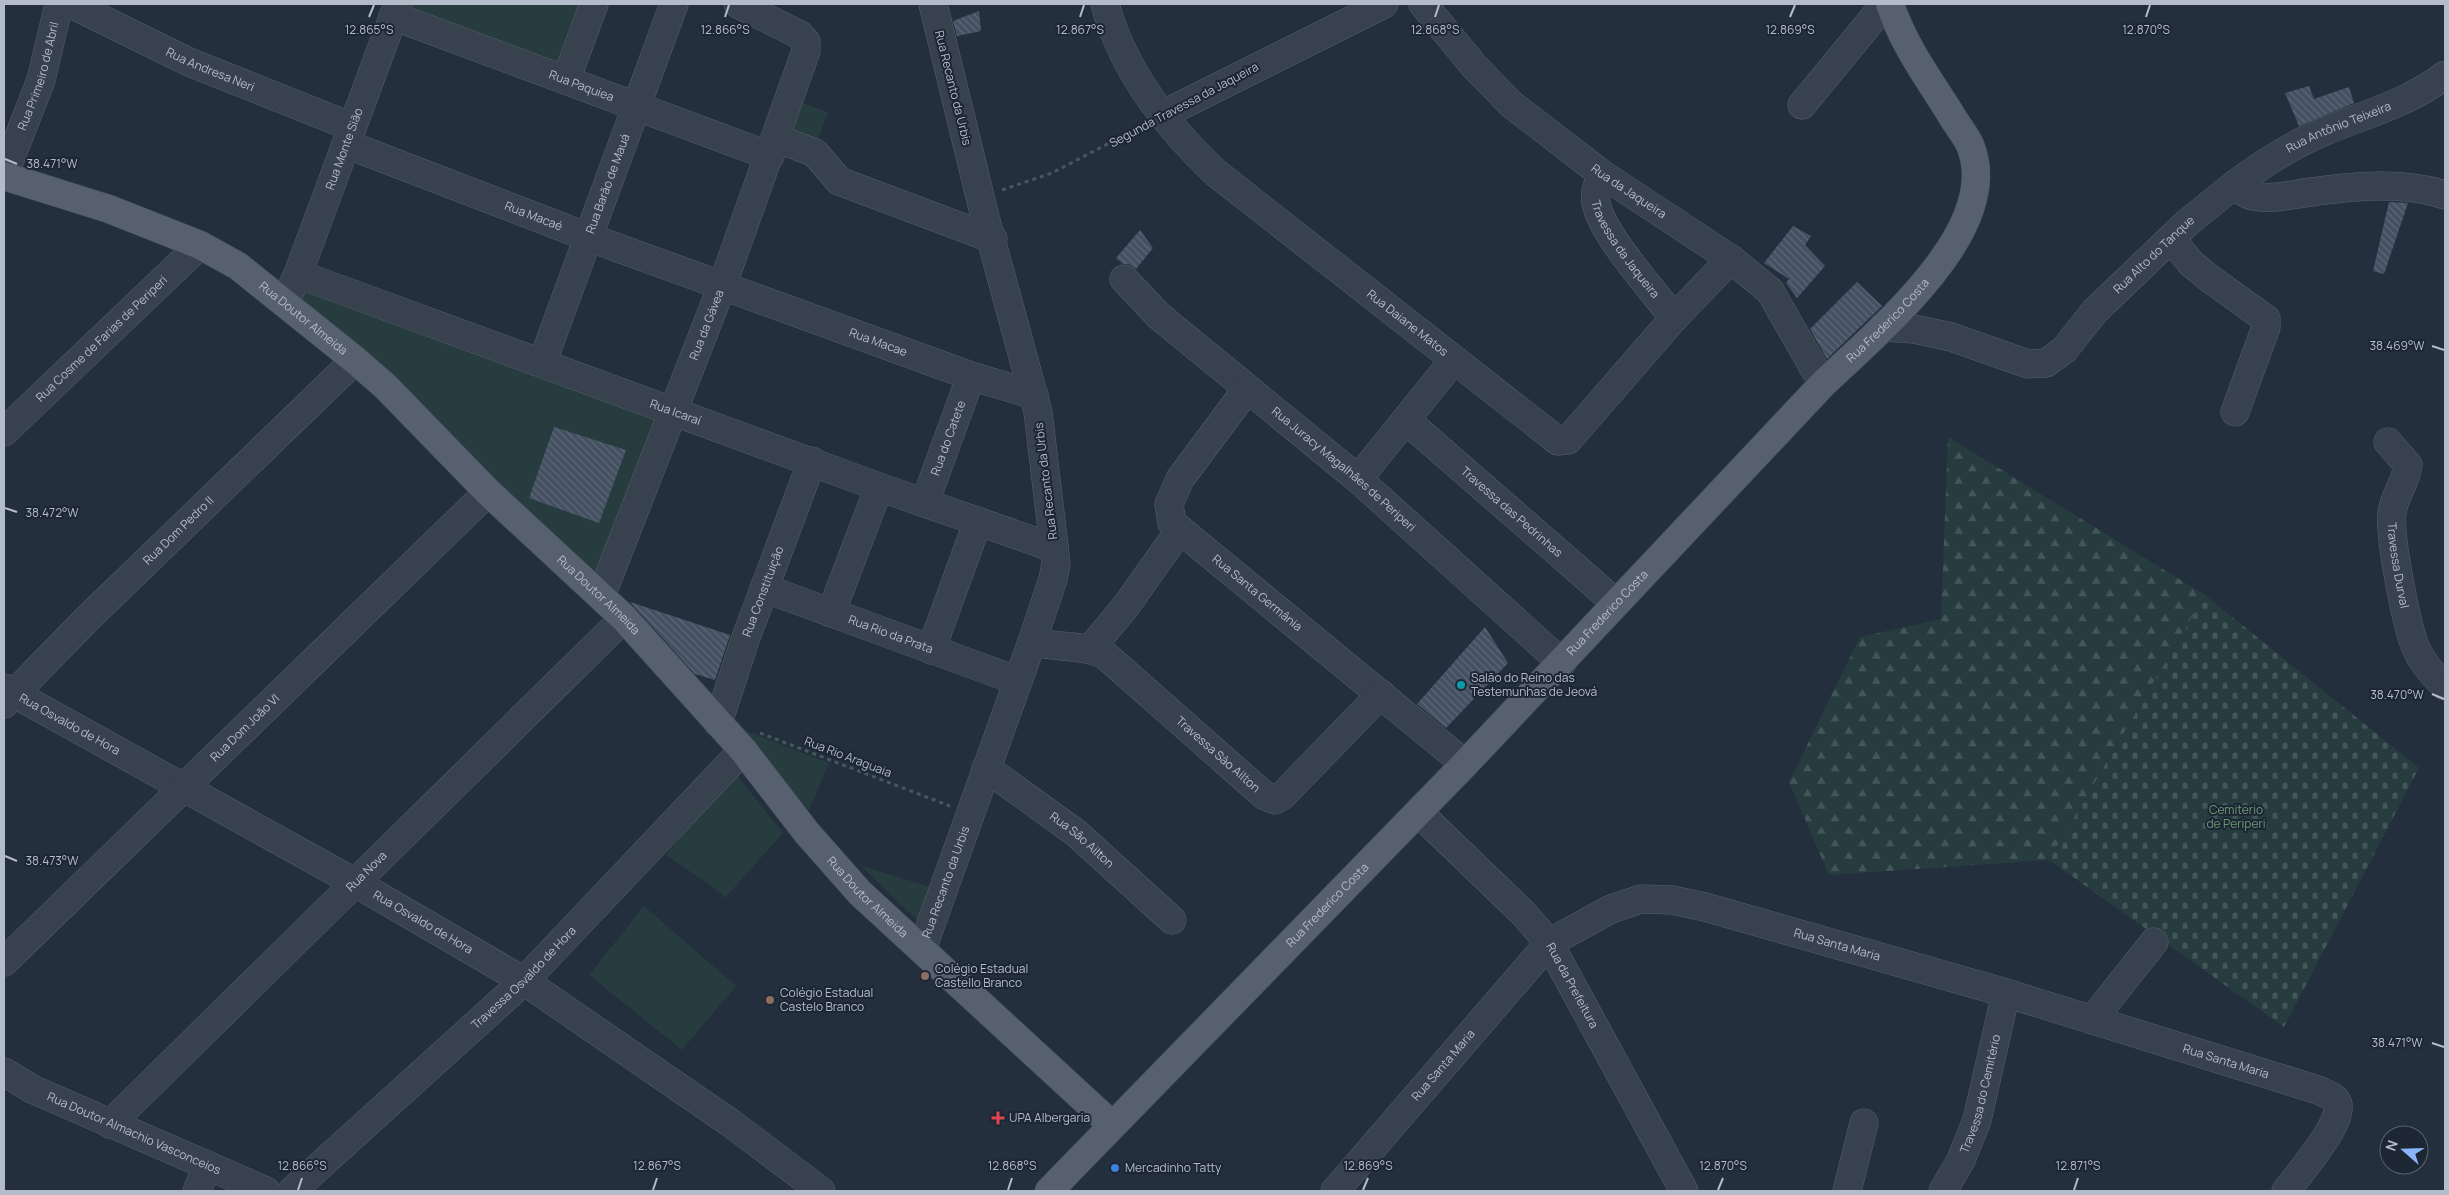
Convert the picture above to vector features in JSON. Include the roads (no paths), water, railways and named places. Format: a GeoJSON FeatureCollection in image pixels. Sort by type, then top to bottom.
{"type":"FeatureCollection","features":[{"type":"Feature","properties":{"kind":"main road","name":"Rua Frederico Costa"},"geometry":{"type":"LineString","coordinates":[[1049,1191],[1562,663],[1616,603],[1824,384],[1883,327],[1952,249],[1965,225],[1977,183],[1976,164],[1970,144],[1906,43],[1890,4]]}},
{"type":"Feature","properties":{"kind":"main road","name":"Rua Doutor Almeida"},"geometry":{"type":"LineString","coordinates":[[4,176],[109,209],[200,245],[238,266],[355,360],[385,386],[488,492],[602,596],[718,723],[750,741],[801,826],[860,894],[1112,1125]]}},
{"type":"Feature","properties":{"kind":"street","name":"Rua Primeiro de Abril"},"geometry":{"type":"LineString","coordinates":[[4,176],[41,80],[59,4]]}},
{"type":"Feature","properties":{"kind":"street","name":"Rua Andresa Neri"},"geometry":{"type":"LineString","coordinates":[[71,4],[189,62],[349,136]]}},
{"type":"Feature","properties":{"kind":"street"},"geometry":{"type":"LineString","coordinates":[[566,80],[594,4]]}},
{"type":"Feature","properties":{"kind":"street","name":"Rua Barão de Mauá"},"geometry":{"type":"LineString","coordinates":[[542,363],[674,4]]}},
{"type":"Feature","properties":{"kind":"street","name":"Rua da Gávea"},"geometry":{"type":"LineString","coordinates":[[602,596],[722,286],[806,51],[806,42],[800,34],[738,4]]}},
{"type":"Feature","properties":{"kind":"street","name":"Rua Recanto da Urbis"},"geometry":{"type":"LineString","coordinates":[[922,949],[1032,642],[1053,579],[1056,563],[1034,395],[980,197],[933,4]]}},
{"type":"Feature","properties":{"kind":"street","name":"Rua Daiane Matos"},"geometry":{"type":"LineString","coordinates":[[1105,4],[1120,47],[1138,81],[1162,115],[1191,150],[1216,173],[1554,440],[1564,442],[1568,440],[1674,318],[1731,259]]}},
{"type":"Feature","properties":{"kind":"street","name":"Segunda Travessa da Jaqueira"},"geometry":{"type":"LineString","coordinates":[[1162,115],[1384,4]]}},
{"type":"Feature","properties":{"kind":"street","name":"Rua da Jaqueira"},"geometry":{"type":"LineString","coordinates":[[1423,4],[1474,66],[1511,104],[1602,174],[1731,259],[1770,291],[1824,384]]}},
{"type":"Feature","properties":{"kind":"street"},"geometry":{"type":"LineString","coordinates":[[1802,105],[1885,4]]}},
{"type":"Feature","properties":{"kind":"street","name":"Rua Monte Sião"},"geometry":{"type":"LineString","coordinates":[[294,283],[395,10]]}},
{"type":"Feature","properties":{"kind":"street","name":"Rua Paquiea"},"geometry":{"type":"LineString","coordinates":[[395,10],[635,106],[773,147],[815,153],[839,181],[992,239]]}},
{"type":"Feature","properties":{"kind":"street","name":"Rua Antônio Teixeira"},"geometry":{"type":"LineString","coordinates":[[2234,185],[2315,135],[2418,93],[2445,75]]}},
{"type":"Feature","properties":{"kind":"street","name":"Rua Macaé"},"geometry":{"type":"LineString","coordinates":[[349,136],[588,237],[722,286]]}},
{"type":"Feature","properties":{"kind":"street","name":"Travessa da Jaqueira"},"geometry":{"type":"LineString","coordinates":[[1602,174],[1595,195],[1596,208],[1611,235],[1674,318]]}},
{"type":"Feature","properties":{"kind":"street"},"geometry":{"type":"LineString","coordinates":[[2234,185],[2249,195],[2262,198],[2320,190],[2395,186],[2421,188],[2445,195]]}},
{"type":"Feature","properties":{"kind":"street","name":"Rua Alto do Tanque"},"geometry":{"type":"LineString","coordinates":[[1883,327],[1914,329],[1951,337],[2028,364],[2046,363],[2064,350],[2095,310],[2208,204],[2234,185]]}},
{"type":"Feature","properties":{"kind":"street"},"geometry":{"type":"LineString","coordinates":[[2171,239],[2192,263],[2209,278],[2266,319],[2266,327],[2235,412]]}},
{"type":"Feature","properties":{"kind":"street","name":"Rua Cosme de Farias de Periperi"},"geometry":{"type":"LineString","coordinates":[[4,432],[200,245]]}},
{"type":"Feature","properties":{"kind":"street","name":"Rua Juracy Magalhâes de Periperi"},"geometry":{"type":"LineString","coordinates":[[1124,279],[1159,316],[1358,479],[1562,663]]}},
{"type":"Feature","properties":{"kind":"street","name":"Rua Icaraí"},"geometry":{"type":"LineString","coordinates":[[294,283],[542,363],[879,487],[1054,548]]}},
{"type":"Feature","properties":{"kind":"street","name":"Rua Macae"},"geometry":{"type":"LineString","coordinates":[[722,286],[971,376],[1034,395]]}},
{"type":"Feature","properties":{"kind":"street","name":"Rua Dom Pedro II"},"geometry":{"type":"LineString","coordinates":[[7,695],[355,360]]}},
{"type":"Feature","properties":{"kind":"street"},"geometry":{"type":"LineString","coordinates":[[1358,479],[1453,361]]}},
{"type":"Feature","properties":{"kind":"street","name":"Rua do Catete"},"geometry":{"type":"LineString","coordinates":[[925,502],[971,376]]}},
{"type":"Feature","properties":{"kind":"street","name":"Rua Santa Germânia"},"geometry":{"type":"LineString","coordinates":[[1247,389],[1180,478],[1172,493],[1169,504],[1169,515],[1172,524],[1465,764]]}},
{"type":"Feature","properties":{"kind":"street","name":"Travessa das Pedrinhas"},"geometry":{"type":"LineString","coordinates":[[1406,420],[1616,603]]}},
{"type":"Feature","properties":{"kind":"street","name":"Travessa Durval"},"geometry":{"type":"LineString","coordinates":[[2388,442],[2408,466],[2395,499],[2391,522],[2409,625],[2415,646],[2423,660],[2445,686]]}},
{"type":"Feature","properties":{"kind":"street","name":"Rua Constituição"},"geometry":{"type":"LineString","coordinates":[[718,723],[764,588],[812,461]]}},
{"type":"Feature","properties":{"kind":"street"},"geometry":{"type":"LineString","coordinates":[[831,613],[879,487]]}},
{"type":"Feature","properties":{"kind":"street","name":"Rua Dom João VI"},"geometry":{"type":"LineString","coordinates":[[4,962],[488,492]]}},
{"type":"Feature","properties":{"kind":"street"},"geometry":{"type":"LineString","coordinates":[[931,650],[978,521]]}},
{"type":"Feature","properties":{"kind":"street"},"geometry":{"type":"LineString","coordinates":[[1032,642],[1063,648],[1091,648],[1126,606],[1179,531]]}},
{"type":"Feature","properties":{"kind":"street","name":"Rua Rio da Prata"},"geometry":{"type":"LineString","coordinates":[[764,588],[1018,681]]}},
{"type":"Feature","properties":{"kind":"street","name":"Rua Nova"},"geometry":{"type":"LineString","coordinates":[[110,1124],[624,618]]}},
{"type":"Feature","properties":{"kind":"street","name":"Travessa Sâo Ailton"},"geometry":{"type":"LineString","coordinates":[[1091,648],[1134,680],[1265,796],[1275,800],[1282,796],[1381,694]]}},
{"type":"Feature","properties":{"kind":"street","name":"Rua Osvaldo de Hora"},"geometry":{"type":"LineString","coordinates":[[7,695],[184,786],[524,981],[732,1124],[821,1191]]}},
{"type":"Feature","properties":{"kind":"street","name":"Travessa Osvaldo de Hora"},"geometry":{"type":"LineString","coordinates":[[292,1191],[524,981],[750,741]]}},
{"type":"Feature","properties":{"kind":"street","name":"Rua Sâo Ailton"},"geometry":{"type":"LineString","coordinates":[[986,768],[1076,833],[1172,920]]}},
{"type":"Feature","properties":{"kind":"street","name":"Rua da Prefeitura"},"geometry":{"type":"LineString","coordinates":[[1418,812],[1524,914],[1549,943],[1684,1191]]}},
{"type":"Feature","properties":{"kind":"street","name":"Rua Santa Maria"},"geometry":{"type":"LineString","coordinates":[[1335,1191],[1549,943],[1611,909],[1641,899],[1672,900],[1705,907],[2006,993],[2318,1090],[2333,1097],[2338,1104],[2335,1121],[2286,1191]]}},
{"type":"Feature","properties":{"kind":"street"},"geometry":{"type":"LineString","coordinates":[[2092,1020],[2154,942]]}},
{"type":"Feature","properties":{"kind":"street","name":"Travessa do Cemitério"},"geometry":{"type":"LineString","coordinates":[[1943,1191],[1962,1160],[1977,1120],[2006,993]]}},
{"type":"Feature","properties":{"kind":"street","name":"Rua Doutor Almachio Vasconceios"},"geometry":{"type":"LineString","coordinates":[[4,1072],[32,1089],[266,1191]]}},
{"type":"Feature","properties":{"kind":"street"},"geometry":{"type":"LineString","coordinates":[[1847,1191],[1864,1123]]}},
{"type":"Feature","properties":{"kind":"street"},"geometry":{"type":"LineString","coordinates":[[197,1191],[208,1165]]}},
{"type":"Feature","properties":{"kind":"place","name":"Salão do Reino das Testemunhas de Jeová"},"geometry":{"type":"Point","coordinates":[1461,685]}},
{"type":"Feature","properties":{"kind":"place","name":"Colégio Estadual Castello Branco"},"geometry":{"type":"Point","coordinates":[925,976]}},
{"type":"Feature","properties":{"kind":"place","name":"Colégio Estadual Castelo Branco"},"geometry":{"type":"Point","coordinates":[770,1000]}},
{"type":"Feature","properties":{"kind":"place","name":"UPA Albergaria"},"geometry":{"type":"Point","coordinates":[998,1118]}},
{"type":"Feature","properties":{"kind":"place","name":"Mercadinho Tatty"},"geometry":{"type":"Point","coordinates":[1115,1168]}},
{"type":"Feature","properties":{"kind":"park label","name":"Cemiterio de Periperi"},"geometry":{"type":"Point","coordinates":[2236,817]}}]}
